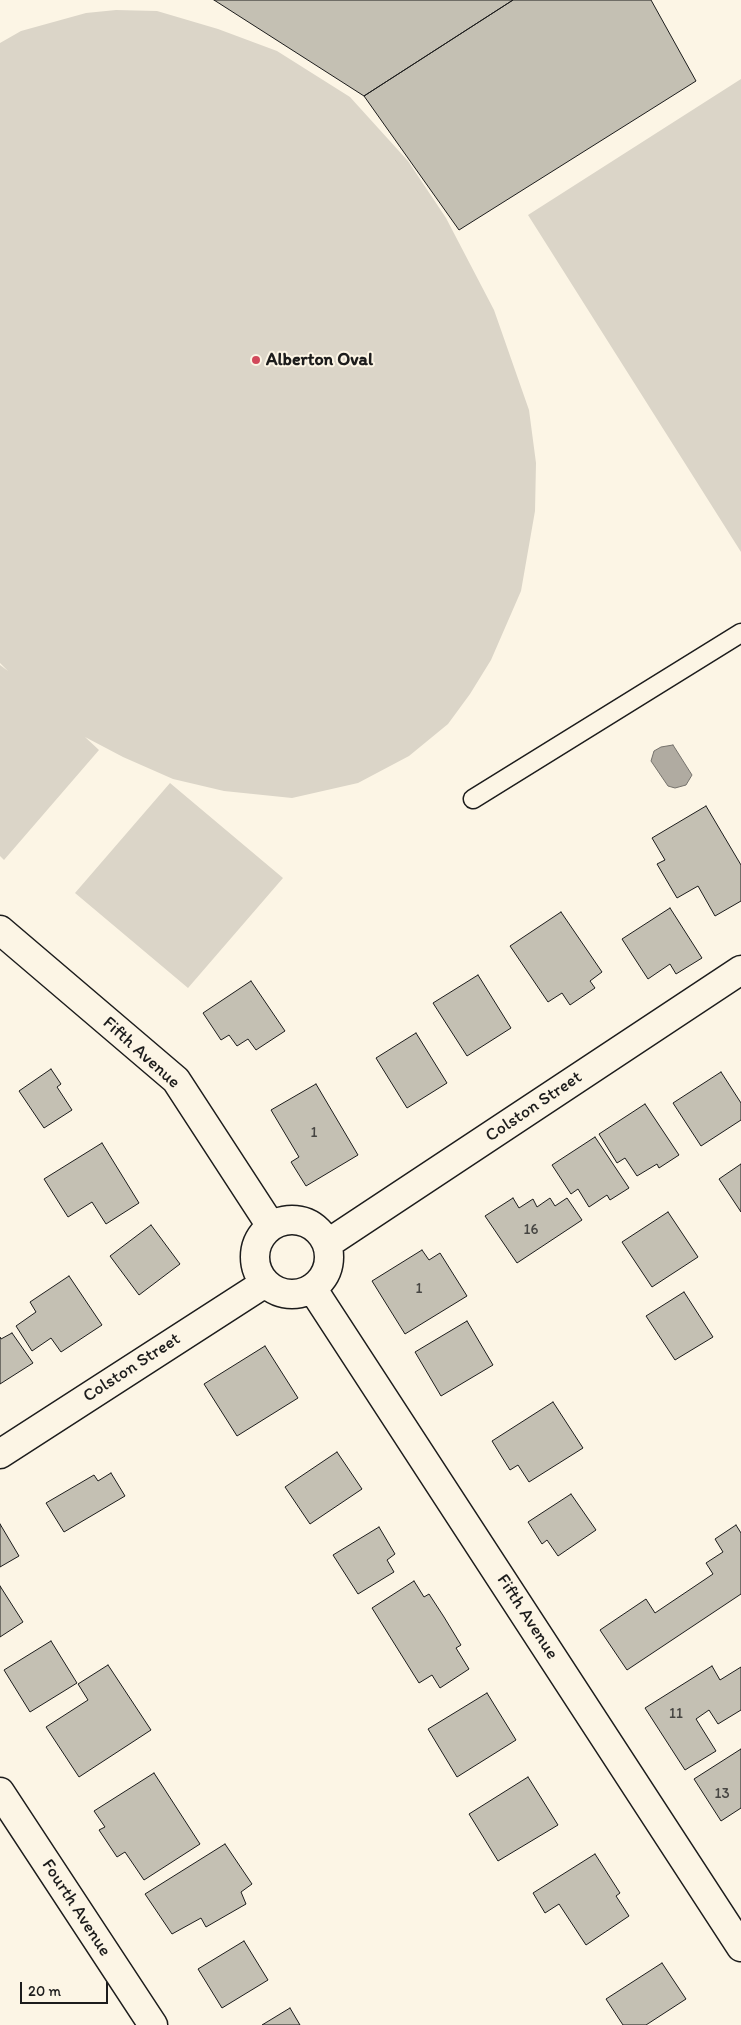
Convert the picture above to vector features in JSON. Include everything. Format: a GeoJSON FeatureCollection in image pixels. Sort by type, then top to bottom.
{"type":"FeatureCollection","features":[{"type":"Feature","properties":{"kind":"street","name":"Fifth Avenue"},"geometry":{"type":"LineString","coordinates":[[0,930],[176,1080],[271,1226]]}},
{"type":"Feature","properties":{"kind":"street","name":"Colston Street"},"geometry":{"type":"LineString","coordinates":[[327,1244],[741,970]]}},
{"type":"Feature","properties":{"kind":"street"},"geometry":{"type":"LineString","coordinates":[[296,1220],[308,1224],[319,1231],[327,1244],[329,1257],[326,1270],[320,1281],[312,1288],[288,1294],[276,1290],[265,1283],[258,1272],[254,1259],[261,1235],[271,1226],[283,1221],[296,1220]]}},
{"type":"Feature","properties":{"kind":"street","name":"Colston Street"},"geometry":{"type":"LineString","coordinates":[[0,1454],[265,1283]]}},
{"type":"Feature","properties":{"kind":"street","name":"Fifth Avenue"},"geometry":{"type":"LineString","coordinates":[[312,1288],[741,1947]]}},
{"type":"Feature","properties":{"kind":"street","name":"Fourth Avenue"},"geometry":{"type":"LineString","coordinates":[[0,1792],[152,2025]]}},
{"type":"Feature","properties":{"kind":"lane"},"geometry":{"type":"LineString","coordinates":[[473,799],[741,633]]}},
{"type":"Feature","properties":{"kind":"shaded area","name":"Alberton Oval"},"geometry":{"type":"Polygon","coordinates":[[[116,10],[157,11],[218,29],[277,51],[350,97],[408,161],[446,218],[494,310],[529,410],[536,463],[535,511],[521,591],[491,660],[470,694],[448,724],[409,756],[358,783],[292,798],[224,791],[173,779],[123,757],[85,737],[99,750],[4,860],[0,856],[0,665],[8,671],[0,663],[0,43],[21,31],[86,13],[116,10]]]}},
{"type":"Feature","properties":{"kind":"shaded area"},"geometry":{"type":"Polygon","coordinates":[[[741,79],[741,552],[528,215],[741,79]]]}},
{"type":"Feature","properties":{"kind":"shaded area"},"geometry":{"type":"Polygon","coordinates":[[[673,745],[692,775],[686,785],[675,788],[668,786],[651,761],[654,751],[661,747],[673,745]]]}},
{"type":"Feature","properties":{"kind":"shaded area"},"geometry":{"type":"Polygon","coordinates":[[[170,783],[283,878],[188,988],[75,893],[170,783]]]}},
{"type":"Feature","properties":{"kind":"building"},"geometry":{"type":"Polygon","coordinates":[[[214,0],[513,0],[364,96],[214,0]]]}},
{"type":"Feature","properties":{"kind":"building"},"geometry":{"type":"Polygon","coordinates":[[[513,0],[651,0],[696,81],[459,230],[364,96],[513,0]]]}},
{"type":"Feature","properties":{"kind":"building"},"geometry":{"type":"Polygon","coordinates":[[[706,806],[741,865],[741,901],[715,916],[698,886],[677,898],[657,864],[665,860],[652,838],[706,806]]]}},
{"type":"Feature","properties":{"kind":"building"},"geometry":{"type":"Polygon","coordinates":[[[670,908],[702,958],[676,974],[670,964],[648,979],[622,939],[670,908]]]}},
{"type":"Feature","properties":{"kind":"building"},"geometry":{"type":"Polygon","coordinates":[[[561,912],[602,972],[590,981],[595,988],[570,1005],[562,993],[548,1002],[510,946],[561,912]]]}},
{"type":"Feature","properties":{"kind":"building"},"geometry":{"type":"Polygon","coordinates":[[[478,975],[511,1028],[467,1056],[433,1003],[478,975]]]}},
{"type":"Feature","properties":{"kind":"building"},"geometry":{"type":"Polygon","coordinates":[[[251,981],[285,1031],[256,1050],[248,1039],[237,1046],[229,1035],[221,1040],[203,1013],[251,981]]]}},
{"type":"Feature","properties":{"kind":"building"},"geometry":{"type":"Polygon","coordinates":[[[416,1033],[447,1083],[407,1108],[376,1058],[416,1033]]]}},
{"type":"Feature","properties":{"kind":"building"},"geometry":{"type":"Polygon","coordinates":[[[51,1069],[61,1084],[57,1087],[72,1110],[44,1128],[19,1091],[51,1069]]]}},
{"type":"Feature","properties":{"kind":"building"},"geometry":{"type":"Polygon","coordinates":[[[721,1072],[741,1103],[741,1120],[701,1146],[673,1103],[721,1072]]]}},
{"type":"Feature","properties":{"kind":"building"},"geometry":{"type":"Polygon","coordinates":[[[316,1084],[358,1155],[306,1186],[291,1162],[299,1157],[271,1110],[316,1084]]]}},
{"type":"Feature","properties":{"kind":"building"},"geometry":{"type":"Polygon","coordinates":[[[645,1104],[679,1155],[659,1168],[657,1164],[637,1176],[625,1158],[617,1163],[599,1134],[645,1104]]]}},
{"type":"Feature","properties":{"kind":"building"},"geometry":{"type":"Polygon","coordinates":[[[595,1137],[629,1188],[610,1200],[607,1195],[589,1207],[578,1189],[571,1194],[552,1165],[595,1137]]]}},
{"type":"Feature","properties":{"kind":"building"},"geometry":{"type":"Polygon","coordinates":[[[102,1143],[139,1203],[106,1224],[92,1202],[68,1217],[44,1179],[102,1143]]]}},
{"type":"Feature","properties":{"kind":"building"},"geometry":{"type":"Polygon","coordinates":[[[741,1164],[741,1212],[719,1179],[741,1164]]]}},
{"type":"Feature","properties":{"kind":"building"},"geometry":{"type":"Polygon","coordinates":[[[513,1198],[519,1208],[533,1199],[537,1207],[550,1198],[555,1206],[567,1198],[582,1220],[517,1263],[485,1216],[513,1198]]]}},
{"type":"Feature","properties":{"kind":"building"},"geometry":{"type":"Polygon","coordinates":[[[668,1212],[698,1257],[652,1287],[622,1242],[668,1212]]]}},
{"type":"Feature","properties":{"kind":"building"},"geometry":{"type":"Polygon","coordinates":[[[151,1225],[180,1264],[139,1295],[110,1256],[151,1225]]]}},
{"type":"Feature","properties":{"kind":"building"},"geometry":{"type":"Polygon","coordinates":[[[422,1250],[429,1260],[440,1253],[467,1296],[405,1334],[372,1281],[422,1250]]]}},
{"type":"Feature","properties":{"kind":"building"},"geometry":{"type":"Polygon","coordinates":[[[69,1276],[102,1325],[61,1352],[51,1338],[32,1351],[16,1326],[36,1312],[30,1302],[69,1276]]]}},
{"type":"Feature","properties":{"kind":"building"},"geometry":{"type":"Polygon","coordinates":[[[684,1292],[713,1337],[675,1360],[646,1316],[684,1292]]]}},
{"type":"Feature","properties":{"kind":"building"},"geometry":{"type":"Polygon","coordinates":[[[467,1321],[493,1365],[441,1396],[415,1352],[467,1321]]]}},
{"type":"Feature","properties":{"kind":"building"},"geometry":{"type":"Polygon","coordinates":[[[12,1333],[33,1363],[0,1384],[0,1337],[1,1339],[12,1333]]]}},
{"type":"Feature","properties":{"kind":"building"},"geometry":{"type":"Polygon","coordinates":[[[265,1346],[298,1398],[237,1436],[204,1384],[265,1346]]]}},
{"type":"Feature","properties":{"kind":"building"},"geometry":{"type":"Polygon","coordinates":[[[553,1402],[583,1448],[529,1482],[518,1465],[510,1470],[492,1441],[553,1402]]]}},
{"type":"Feature","properties":{"kind":"building"},"geometry":{"type":"Polygon","coordinates":[[[337,1452],[362,1489],[310,1524],[285,1487],[337,1452]]]}},
{"type":"Feature","properties":{"kind":"building"},"geometry":{"type":"Polygon","coordinates":[[[111,1473],[125,1496],[64,1532],[46,1503],[94,1475],[98,1481],[111,1473]]]}},
{"type":"Feature","properties":{"kind":"building"},"geometry":{"type":"Polygon","coordinates":[[[571,1494],[596,1530],[558,1556],[547,1540],[542,1544],[528,1522],[571,1494]]]}},
{"type":"Feature","properties":{"kind":"building"},"geometry":{"type":"Polygon","coordinates":[[[0,1524],[19,1556],[0,1567],[0,1524]]]}},
{"type":"Feature","properties":{"kind":"building"},"geometry":{"type":"Polygon","coordinates":[[[736,1525],[741,1533],[741,1594],[627,1670],[600,1630],[646,1599],[655,1613],[713,1574],[706,1563],[723,1552],[715,1539],[736,1525]]]}},
{"type":"Feature","properties":{"kind":"building"},"geometry":{"type":"Polygon","coordinates":[[[379,1527],[395,1554],[387,1560],[394,1572],[358,1594],[333,1555],[379,1527]]]}},
{"type":"Feature","properties":{"kind":"building"},"geometry":{"type":"Polygon","coordinates":[[[414,1581],[424,1597],[429,1594],[444,1617],[461,1645],[456,1648],[469,1669],[440,1688],[432,1675],[419,1683],[372,1608],[414,1581]]]}},
{"type":"Feature","properties":{"kind":"building"},"geometry":{"type":"Polygon","coordinates":[[[0,1586],[23,1622],[0,1637],[0,1586]]]}},
{"type":"Feature","properties":{"kind":"building"},"geometry":{"type":"Polygon","coordinates":[[[51,1641],[77,1683],[30,1712],[4,1670],[51,1641]]]}},
{"type":"Feature","properties":{"kind":"building"},"geometry":{"type":"Polygon","coordinates":[[[108,1665],[151,1730],[79,1777],[46,1727],[88,1700],[78,1684],[108,1665]]]}},
{"type":"Feature","properties":{"kind":"building"},"geometry":{"type":"Polygon","coordinates":[[[712,1666],[720,1680],[741,1667],[741,1710],[718,1724],[709,1710],[696,1719],[716,1751],[685,1770],[645,1708],[712,1666]]]}},
{"type":"Feature","properties":{"kind":"building"},"geometry":{"type":"Polygon","coordinates":[[[487,1693],[516,1740],[457,1777],[428,1729],[487,1693]]]}},
{"type":"Feature","properties":{"kind":"building"},"geometry":{"type":"Polygon","coordinates":[[[741,1749],[741,1808],[721,1821],[694,1779],[741,1749]]]}},
{"type":"Feature","properties":{"kind":"building"},"geometry":{"type":"Polygon","coordinates":[[[154,1773],[200,1844],[144,1880],[125,1852],[117,1857],[99,1830],[105,1827],[94,1811],[154,1773]]]}},
{"type":"Feature","properties":{"kind":"building"},"geometry":{"type":"Polygon","coordinates":[[[528,1777],[558,1825],[498,1861],[469,1814],[528,1777]]]}},
{"type":"Feature","properties":{"kind":"building"},"geometry":{"type":"Polygon","coordinates":[[[225,1844],[252,1884],[241,1892],[246,1904],[206,1927],[201,1918],[172,1934],[145,1894],[225,1844]]]}},
{"type":"Feature","properties":{"kind":"building"},"geometry":{"type":"Polygon","coordinates":[[[595,1854],[620,1893],[616,1896],[629,1916],[586,1945],[559,1904],[545,1913],[533,1893],[595,1854]]]}},
{"type":"Feature","properties":{"kind":"building"},"geometry":{"type":"Polygon","coordinates":[[[244,1941],[268,1980],[222,2008],[198,1969],[244,1941]]]}},
{"type":"Feature","properties":{"kind":"building"},"geometry":{"type":"Polygon","coordinates":[[[662,1963],[686,1999],[646,2025],[623,2025],[606,1999],[662,1963]]]}},
{"type":"Feature","properties":{"kind":"building"},"geometry":{"type":"Polygon","coordinates":[[[290,2008],[300,2025],[262,2025],[290,2008]]]}},
{"type":"Feature","properties":{"kind":"place","name":"Alberton Oval"},"geometry":{"type":"Point","coordinates":[256,360]}}]}
